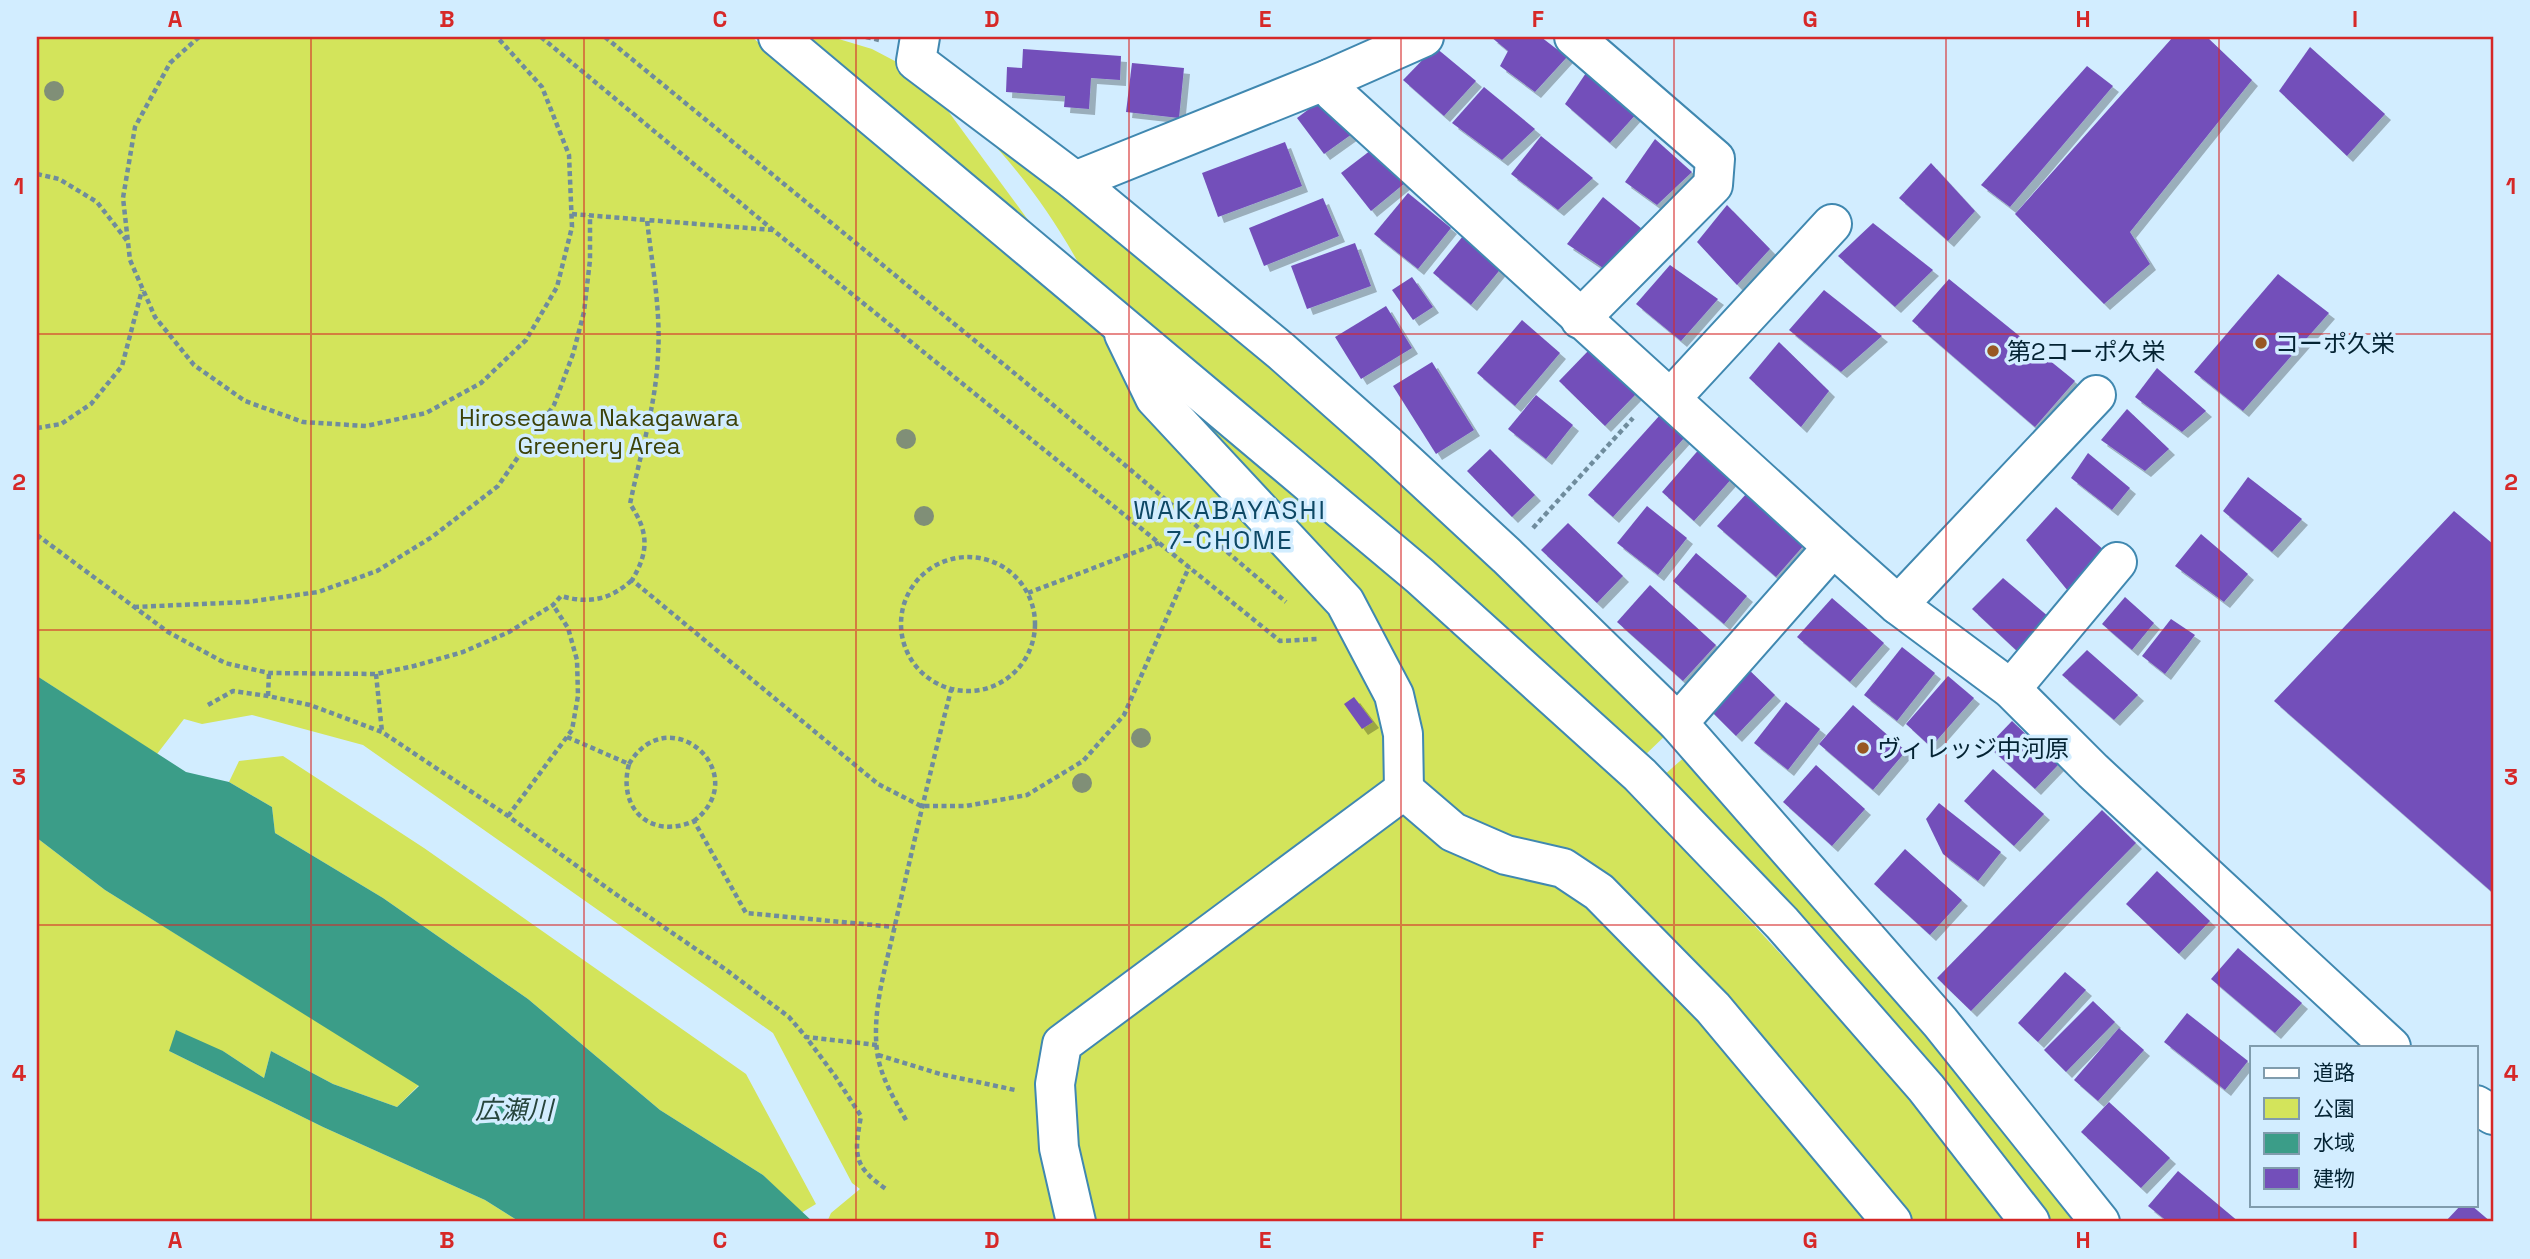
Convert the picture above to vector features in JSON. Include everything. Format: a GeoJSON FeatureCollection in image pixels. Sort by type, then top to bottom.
{"type":"FeatureCollection","features":[{"type":"Feature","properties":{"kind":"street"},"geometry":{"type":"LineString","coordinates":[[778,37],[1420,576],[1640,775],[1782,923],[1926,1088],[2030,1222]]}},
{"type":"Feature","properties":{"kind":"street"},"geometry":{"type":"LineString","coordinates":[[920,37],[916,61],[1075,181],[1281,351],[1507,556],[1678,723],[1940,1022],[2100,1222]]}},
{"type":"Feature","properties":{"kind":"street"},"geometry":{"type":"LineString","coordinates":[[1574,37],[1715,159],[1713,186],[1580,319]]}},
{"type":"Feature","properties":{"kind":"street"},"geometry":{"type":"LineString","coordinates":[[1075,181],[1329,79],[1415,39]]}},
{"type":"Feature","properties":{"kind":"street"},"geometry":{"type":"LineString","coordinates":[[1329,79],[1333,92],[1833,547],[1898,605],[2011,689],[2093,771],[2390,1046]]}},
{"type":"Feature","properties":{"kind":"street"},"geometry":{"type":"LineString","coordinates":[[1665,394],[1832,224]]}},
{"type":"Feature","properties":{"kind":"street"},"geometry":{"type":"LineString","coordinates":[[1117,321],[1155,398],[1345,602],[1394,695],[1403,734],[1404,790],[1452,832],[1506,855],[1563,868],[1599,892],[1713,1008],[1892,1222]]}},
{"type":"Feature","properties":{"kind":"street"},"geometry":{"type":"LineString","coordinates":[[1898,605],[2096,395]]}},
{"type":"Feature","properties":{"kind":"street"},"geometry":{"type":"LineString","coordinates":[[1678,723],[1833,547]]}},
{"type":"Feature","properties":{"kind":"street"},"geometry":{"type":"LineString","coordinates":[[2011,689],[2117,562]]}},
{"type":"Feature","properties":{"kind":"street"},"geometry":{"type":"LineString","coordinates":[[1076,1222],[1059,1148],[1055,1084],[1062,1044],[1404,790]]}},
{"type":"Feature","properties":{"kind":"path"},"geometry":{"type":"LineString","coordinates":[[199,37],[170,63],[135,127],[123,198],[130,260],[142,289],[155,317],[194,365],[245,401],[303,422],[366,426],[426,413],[481,383],[526,340],[557,287],[572,227],[569,155],[542,87],[497,37]]}},
{"type":"Feature","properties":{"kind":"path"},"geometry":{"type":"LineString","coordinates":[[541,37],[773,230],[1280,641],[1328,638]]}},
{"type":"Feature","properties":{"kind":"path"},"geometry":{"type":"LineString","coordinates":[[605,37],[1086,432],[1286,602]]}},
{"type":"Feature","properties":{"kind":"path"},"geometry":{"type":"LineString","coordinates":[[37,174],[59,178],[97,202],[128,243]]}},
{"type":"Feature","properties":{"kind":"path"},"geometry":{"type":"LineString","coordinates":[[572,214],[773,230]]}},
{"type":"Feature","properties":{"kind":"path"},"geometry":{"type":"LineString","coordinates":[[134,607],[247,602],[318,592],[377,571],[432,537],[498,486],[554,405],[573,354],[584,312],[589,273],[590,215]]}},
{"type":"Feature","properties":{"kind":"path"},"geometry":{"type":"LineString","coordinates":[[37,535],[168,632],[225,663],[269,673],[376,674],[463,652],[509,632],[553,605],[561,596],[577,601],[610,597],[632,580],[641,565],[645,548],[644,530],[639,516],[630,504],[652,399],[658,355],[657,305],[647,220]]}},
{"type":"Feature","properties":{"kind":"path"},"geometry":{"type":"LineString","coordinates":[[37,428],[61,424],[91,404],[122,366],[142,289]]}},
{"type":"Feature","properties":{"kind":"path"},"geometry":{"type":"LineString","coordinates":[[1507,556],[1665,394]]}},
{"type":"Feature","properties":{"kind":"path"},"geometry":{"type":"LineString","coordinates":[[1028,593],[1160,543]]}},
{"type":"Feature","properties":{"kind":"path"},"geometry":{"type":"LineString","coordinates":[[974,557],[995,562],[1014,575],[1028,593],[1035,613],[1035,636],[1027,657],[1013,675],[995,687],[973,692],[951,690],[930,681],[922,674],[914,666],[903,646],[899,624],[904,602],[914,582],[931,567],[951,558],[974,557]]}},
{"type":"Feature","properties":{"kind":"path"},"geometry":{"type":"LineString","coordinates":[[632,580],[878,784],[920,806],[966,806],[1027,795],[1083,761],[1124,715],[1189,567]]}},
{"type":"Feature","properties":{"kind":"path"},"geometry":{"type":"LineString","coordinates":[[508,816],[572,730],[578,696],[578,660],[568,628],[553,605]]}},
{"type":"Feature","properties":{"kind":"path"},"geometry":{"type":"LineString","coordinates":[[268,695],[269,673]]}},
{"type":"Feature","properties":{"kind":"path"},"geometry":{"type":"LineString","coordinates":[[376,674],[382,732]]}},
{"type":"Feature","properties":{"kind":"path"},"geometry":{"type":"LineString","coordinates":[[906,1120],[891,1094],[877,1055],[875,1027],[880,986],[920,806],[951,690]]}},
{"type":"Feature","properties":{"kind":"path"},"geometry":{"type":"LineString","coordinates":[[208,705],[233,691],[268,695],[310,705],[382,732],[508,816],[614,893],[726,969],[789,1017],[835,1076],[861,1116],[857,1140],[858,1161],[869,1177],[886,1189]]}},
{"type":"Feature","properties":{"kind":"path"},"geometry":{"type":"LineString","coordinates":[[568,737],[629,764]]}},
{"type":"Feature","properties":{"kind":"path"},"geometry":{"type":"LineString","coordinates":[[677,738],[696,746],[712,764],[714,795],[708,808],[694,821],[683,826],[657,826],[637,813],[626,793],[625,779],[629,764],[642,747],[660,739],[677,738]]}},
{"type":"Feature","properties":{"kind":"path"},"geometry":{"type":"LineString","coordinates":[[694,821],[746,913],[895,927]]}},
{"type":"Feature","properties":{"kind":"path"},"geometry":{"type":"LineString","coordinates":[[806,1037],[877,1045]]}},
{"type":"Feature","properties":{"kind":"path"},"geometry":{"type":"LineString","coordinates":[[877,1055],[940,1074],[1056,1098]]}},
{"type":"Feature","properties":{"kind":"green space","name":"Hirosegawa Nakagawara Greenery Area"},"geometry":{"type":"Polygon","coordinates":[[[37,37],[752,37],[1394,576],[1640,801],[1911,1096],[2007,1222],[827,1222],[831,1213],[860,1189],[852,1183],[773,1033],[363,745],[252,715],[202,724],[184,719],[157,754],[37,676],[37,37]]]}},
{"type":"Feature","properties":{"kind":"green space"},"geometry":{"type":"Polygon","coordinates":[[[799,37],[832,37],[872,49],[910,69],[937,96],[1042,239],[799,37]]]}},
{"type":"Feature","properties":{"kind":"green space"},"geometry":{"type":"Polygon","coordinates":[[[975,124],[1353,427],[1669,732],[1644,756],[1383,522],[1079,264],[1032,191],[975,124]]]}},
{"type":"Feature","properties":{"kind":"green space"},"geometry":{"type":"Polygon","coordinates":[[[1688,754],[2095,1222],[2050,1222],[1934,1078],[1663,776],[1688,754]]]}},
{"type":"Feature","properties":{"kind":"green space"},"geometry":{"type":"Polygon","coordinates":[[[283,756],[424,848],[746,1074],[816,1204],[801,1213],[763,1175],[660,1110],[528,999],[383,898],[275,833],[272,807],[229,782],[239,761],[283,756]]]}},
{"type":"Feature","properties":{"kind":"green space"},"geometry":{"type":"Polygon","coordinates":[[[37,838],[105,890],[419,1085],[397,1107],[333,1084],[271,1051],[264,1078],[223,1051],[169,1051],[323,1127],[485,1200],[520,1222],[37,1222],[37,838]]]}},
{"type":"Feature","properties":{"kind":"water","name":"広瀬川"},"geometry":{"type":"Polygon","coordinates":[[[37,676],[186,772],[229,782],[272,807],[275,833],[383,898],[528,999],[660,1110],[763,1175],[813,1222],[520,1222],[485,1200],[323,1127],[169,1051],[176,1030],[223,1051],[264,1078],[271,1051],[333,1084],[397,1107],[419,1086],[105,890],[37,838],[37,676]]]}},
{"type":"Feature","properties":{"kind":"building"},"geometry":{"type":"Polygon","coordinates":[[[1491,37],[1541,37],[1567,57],[1535,92],[1500,66],[1508,51],[1491,37]]]}},
{"type":"Feature","properties":{"kind":"building"},"geometry":{"type":"Polygon","coordinates":[[[2173,37],[2207,37],[2252,80],[2130,232],[2150,264],[2104,304],[2015,214],[2173,37]]]}},
{"type":"Feature","properties":{"kind":"building"},"geometry":{"type":"Polygon","coordinates":[[[1435,47],[1476,81],[1444,116],[1403,80],[1435,47]]]}},
{"type":"Feature","properties":{"kind":"building"},"geometry":{"type":"Polygon","coordinates":[[[2310,47],[2385,114],[2347,156],[2279,91],[2310,47]]]}},
{"type":"Feature","properties":{"kind":"building"},"geometry":{"type":"Polygon","coordinates":[[[1023,49],[1121,56],[1120,80],[1091,78],[1089,109],[1064,107],[1065,96],[1006,92],[1007,67],[1022,68],[1023,49]]]}},
{"type":"Feature","properties":{"kind":"building"},"geometry":{"type":"Polygon","coordinates":[[[1132,63],[1184,68],[1179,118],[1126,112],[1132,63]]]}},
{"type":"Feature","properties":{"kind":"building"},"geometry":{"type":"Polygon","coordinates":[[[2087,66],[2113,86],[2010,207],[1981,185],[2087,66]]]}},
{"type":"Feature","properties":{"kind":"building"},"geometry":{"type":"Polygon","coordinates":[[[1586,73],[1638,112],[1610,143],[1565,104],[1586,73]]]}},
{"type":"Feature","properties":{"kind":"building"},"geometry":{"type":"Polygon","coordinates":[[[1484,87],[1535,129],[1502,160],[1452,123],[1484,87]]]}},
{"type":"Feature","properties":{"kind":"building"},"geometry":{"type":"Polygon","coordinates":[[[1325,97],[1352,134],[1324,154],[1297,118],[1325,97]]]}},
{"type":"Feature","properties":{"kind":"building"},"geometry":{"type":"Polygon","coordinates":[[[1541,136],[1593,178],[1558,210],[1511,174],[1541,136]]]}},
{"type":"Feature","properties":{"kind":"building"},"geometry":{"type":"Polygon","coordinates":[[[1655,139],[1692,172],[1657,205],[1625,182],[1655,139]]]}},
{"type":"Feature","properties":{"kind":"building"},"geometry":{"type":"Polygon","coordinates":[[[1285,142],[1302,186],[1218,217],[1202,173],[1285,142]]]}},
{"type":"Feature","properties":{"kind":"building"},"geometry":{"type":"Polygon","coordinates":[[[1375,147],[1405,183],[1371,211],[1341,173],[1375,147]]]}},
{"type":"Feature","properties":{"kind":"building"},"geometry":{"type":"Polygon","coordinates":[[[1931,163],[1975,211],[1948,241],[1899,198],[1931,163]]]}},
{"type":"Feature","properties":{"kind":"building"},"geometry":{"type":"Polygon","coordinates":[[[1408,193],[1451,228],[1418,269],[1374,234],[1408,193]]]}},
{"type":"Feature","properties":{"kind":"building"},"geometry":{"type":"Polygon","coordinates":[[[1603,197],[1642,229],[1603,268],[1567,244],[1603,197]]]}},
{"type":"Feature","properties":{"kind":"building"},"geometry":{"type":"Polygon","coordinates":[[[1323,198],[1339,236],[1264,266],[1249,228],[1323,198]]]}},
{"type":"Feature","properties":{"kind":"building"},"geometry":{"type":"Polygon","coordinates":[[[1727,205],[1770,249],[1737,285],[1697,242],[1727,205]]]}},
{"type":"Feature","properties":{"kind":"building"},"geometry":{"type":"Polygon","coordinates":[[[1873,223],[1933,270],[1895,307],[1838,256],[1873,223]]]}},
{"type":"Feature","properties":{"kind":"building"},"geometry":{"type":"Polygon","coordinates":[[[1463,236],[1503,266],[1471,305],[1433,273],[1463,236]]]}},
{"type":"Feature","properties":{"kind":"building"},"geometry":{"type":"Polygon","coordinates":[[[1355,243],[1371,286],[1307,309],[1291,266],[1355,243]]]}},
{"type":"Feature","properties":{"kind":"building"},"geometry":{"type":"Polygon","coordinates":[[[1670,265],[1718,299],[1681,341],[1636,304],[1670,265]]]}},
{"type":"Feature","properties":{"kind":"building","name":"コーポ久栄"},"geometry":{"type":"Polygon","coordinates":[[[2278,274],[2329,313],[2243,411],[2194,372],[2278,274]]]}},
{"type":"Feature","properties":{"kind":"building"},"geometry":{"type":"Polygon","coordinates":[[[1412,277],[1433,307],[1413,320],[1392,290],[1412,277]]]}},
{"type":"Feature","properties":{"kind":"building","name":"第2コーポ久栄"},"geometry":{"type":"Polygon","coordinates":[[[1949,279],[2075,381],[2035,427],[1912,321],[1949,279]]]}},
{"type":"Feature","properties":{"kind":"building"},"geometry":{"type":"Polygon","coordinates":[[[1824,290],[1882,336],[1841,372],[1789,330],[1824,290]]]}},
{"type":"Feature","properties":{"kind":"building"},"geometry":{"type":"Polygon","coordinates":[[[1386,306],[1412,348],[1361,379],[1335,337],[1386,306]]]}},
{"type":"Feature","properties":{"kind":"building"},"geometry":{"type":"Polygon","coordinates":[[[1522,320],[1560,353],[1515,406],[1477,373],[1522,320]]]}},
{"type":"Feature","properties":{"kind":"building"},"geometry":{"type":"Polygon","coordinates":[[[1779,342],[1829,391],[1801,427],[1749,378],[1779,342]]]}},
{"type":"Feature","properties":{"kind":"building"},"geometry":{"type":"Polygon","coordinates":[[[1589,350],[1636,394],[1605,426],[1559,381],[1589,350]]]}},
{"type":"Feature","properties":{"kind":"building"},"geometry":{"type":"Polygon","coordinates":[[[1432,362],[1474,430],[1436,454],[1393,386],[1432,362]]]}},
{"type":"Feature","properties":{"kind":"building"},"geometry":{"type":"Polygon","coordinates":[[[2157,368],[2206,411],[2182,432],[2135,397],[2157,368]]]}},
{"type":"Feature","properties":{"kind":"building"},"geometry":{"type":"Polygon","coordinates":[[[1536,395],[1573,425],[1546,459],[1508,429],[1536,395]]]}},
{"type":"Feature","properties":{"kind":"building"},"geometry":{"type":"Polygon","coordinates":[[[2127,409],[2169,449],[2145,471],[2101,440],[2127,409]]]}},
{"type":"Feature","properties":{"kind":"building"},"geometry":{"type":"Polygon","coordinates":[[[1660,415],[1685,437],[1613,517],[1588,495],[1660,415]]]}},
{"type":"Feature","properties":{"kind":"building"},"geometry":{"type":"Polygon","coordinates":[[[1701,447],[1734,476],[1694,521],[1662,492],[1701,447]]]}},
{"type":"Feature","properties":{"kind":"building"},"geometry":{"type":"Polygon","coordinates":[[[1490,449],[1535,495],[1512,517],[1467,471],[1490,449]]]}},
{"type":"Feature","properties":{"kind":"building"},"geometry":{"type":"Polygon","coordinates":[[[2088,453],[2130,488],[2112,510],[2071,478],[2088,453]]]}},
{"type":"Feature","properties":{"kind":"building"},"geometry":{"type":"Polygon","coordinates":[[[2248,477],[2302,519],[2272,552],[2223,511],[2248,477]]]}},
{"type":"Feature","properties":{"kind":"building"},"geometry":{"type":"Polygon","coordinates":[[[1747,493],[1805,544],[1776,577],[1717,526],[1747,493]]]}},
{"type":"Feature","properties":{"kind":"building"},"geometry":{"type":"Polygon","coordinates":[[[1647,506],[1687,538],[1658,575],[1617,543],[1647,506]]]}},
{"type":"Feature","properties":{"kind":"building"},"geometry":{"type":"Polygon","coordinates":[[[2056,507],[2106,552],[2068,591],[2026,540],[2056,507]]]}},
{"type":"Feature","properties":{"kind":"building"},"geometry":{"type":"Polygon","coordinates":[[[2454,511],[2493,544],[2493,893],[2274,701],[2454,511]]]}},
{"type":"Feature","properties":{"kind":"building"},"geometry":{"type":"Polygon","coordinates":[[[1568,523],[1623,576],[1597,603],[1541,550],[1568,523]]]}},
{"type":"Feature","properties":{"kind":"building"},"geometry":{"type":"Polygon","coordinates":[[[2201,534],[2248,574],[2224,602],[2175,566],[2201,534]]]}},
{"type":"Feature","properties":{"kind":"building"},"geometry":{"type":"Polygon","coordinates":[[[1696,553],[1747,596],[1724,624],[1673,581],[1696,553]]]}},
{"type":"Feature","properties":{"kind":"building"},"geometry":{"type":"Polygon","coordinates":[[[2003,578],[2049,617],[2017,651],[1972,609],[2003,578]]]}},
{"type":"Feature","properties":{"kind":"building"},"geometry":{"type":"Polygon","coordinates":[[[1650,585],[1716,645],[1683,681],[1617,622],[1650,585]]]}},
{"type":"Feature","properties":{"kind":"building"},"geometry":{"type":"Polygon","coordinates":[[[2125,597],[2154,623],[2132,650],[2102,624],[2125,597]]]}},
{"type":"Feature","properties":{"kind":"building"},"geometry":{"type":"Polygon","coordinates":[[[1832,598],[1884,643],[1850,682],[1797,637],[1832,598]]]}},
{"type":"Feature","properties":{"kind":"building"},"geometry":{"type":"Polygon","coordinates":[[[2171,619],[2195,635],[2165,674],[2142,656],[2171,619]]]}},
{"type":"Feature","properties":{"kind":"building"},"geometry":{"type":"Polygon","coordinates":[[[1902,647],[1935,673],[1897,721],[1864,695],[1902,647]]]}},
{"type":"Feature","properties":{"kind":"building"},"geometry":{"type":"Polygon","coordinates":[[[2087,650],[2138,695],[2114,720],[2062,675],[2087,650]]]}},
{"type":"Feature","properties":{"kind":"building"},"geometry":{"type":"Polygon","coordinates":[[[1745,666],[1775,695],[1736,736],[1706,706],[1745,666]]]}},
{"type":"Feature","properties":{"kind":"building"},"geometry":{"type":"Polygon","coordinates":[[[1948,676],[1974,698],[1931,747],[1906,724],[1948,676]]]}},
{"type":"Feature","properties":{"kind":"building"},"geometry":{"type":"Polygon","coordinates":[[[1354,697],[1373,722],[1362,729],[1344,704],[1354,697]]]}},
{"type":"Feature","properties":{"kind":"building"},"geometry":{"type":"Polygon","coordinates":[[[1786,702],[1820,729],[1788,770],[1754,743],[1786,702]]]}},
{"type":"Feature","properties":{"kind":"building","name":"ヴィレッジ中河原"},"geometry":{"type":"Polygon","coordinates":[[[1853,705],[1906,751],[1873,790],[1819,744],[1853,705]]]}},
{"type":"Feature","properties":{"kind":"building"},"geometry":{"type":"Polygon","coordinates":[[[2012,721],[2058,765],[2035,789],[1988,746],[2012,721]]]}},
{"type":"Feature","properties":{"kind":"building"},"geometry":{"type":"Polygon","coordinates":[[[1816,765],[1865,809],[1832,846],[1783,802],[1816,765]]]}},
{"type":"Feature","properties":{"kind":"building"},"geometry":{"type":"Polygon","coordinates":[[[1993,769],[2044,814],[2014,846],[1964,801],[1993,769]]]}},
{"type":"Feature","properties":{"kind":"building"},"geometry":{"type":"Polygon","coordinates":[[[1939,803],[2001,852],[1978,881],[1943,854],[1926,819],[1939,803]]]}},
{"type":"Feature","properties":{"kind":"building"},"geometry":{"type":"Polygon","coordinates":[[[2102,810],[2136,843],[1971,1011],[1937,978],[2102,810]]]}},
{"type":"Feature","properties":{"kind":"building"},"geometry":{"type":"Polygon","coordinates":[[[1905,849],[1962,900],[1930,935],[1874,884],[1905,849]]]}},
{"type":"Feature","properties":{"kind":"building"},"geometry":{"type":"Polygon","coordinates":[[[2157,871],[2210,921],[2179,954],[2126,904],[2157,871]]]}},
{"type":"Feature","properties":{"kind":"building"},"geometry":{"type":"Polygon","coordinates":[[[2238,948],[2302,1003],[2275,1033],[2211,979],[2238,948]]]}},
{"type":"Feature","properties":{"kind":"building"},"geometry":{"type":"Polygon","coordinates":[[[2065,972],[2086,990],[2038,1042],[2018,1023],[2065,972]]]}},
{"type":"Feature","properties":{"kind":"building"},"geometry":{"type":"Polygon","coordinates":[[[2093,1001],[2115,1022],[2066,1072],[2044,1050],[2093,1001]]]}},
{"type":"Feature","properties":{"kind":"building"},"geometry":{"type":"Polygon","coordinates":[[[2187,1013],[2248,1061],[2225,1090],[2164,1042],[2187,1013]]]}},
{"type":"Feature","properties":{"kind":"building"},"geometry":{"type":"Polygon","coordinates":[[[2119,1028],[2144,1050],[2098,1101],[2074,1080],[2119,1028]]]}},
{"type":"Feature","properties":{"kind":"building"},"geometry":{"type":"Polygon","coordinates":[[[2109,1102],[2170,1158],[2141,1188],[2081,1132],[2109,1102]]]}},
{"type":"Feature","properties":{"kind":"building"},"geometry":{"type":"Polygon","coordinates":[[[2178,1171],[2239,1222],[2168,1222],[2148,1206],[2178,1171]]]}},
{"type":"Feature","properties":{"kind":"building"},"geometry":{"type":"Polygon","coordinates":[[[2460,1206],[2472,1206],[2491,1222],[2445,1222],[2460,1206]]]}},
{"type":"Feature","properties":{"kind":"place","name":"コーポ久栄"},"geometry":{"type":"Point","coordinates":[2261,343]}},
{"type":"Feature","properties":{"kind":"place","name":"第2コーポ久栄"},"geometry":{"type":"Point","coordinates":[1993,351]}},
{"type":"Feature","properties":{"kind":"place","name":"ヴィレッジ中河原"},"geometry":{"type":"Point","coordinates":[1863,748]}},
{"type":"Feature","properties":{"kind":"district","name":"WAKABAYASHI 7-CHOME"},"geometry":{"type":"Point","coordinates":[1230,525]}}]}
